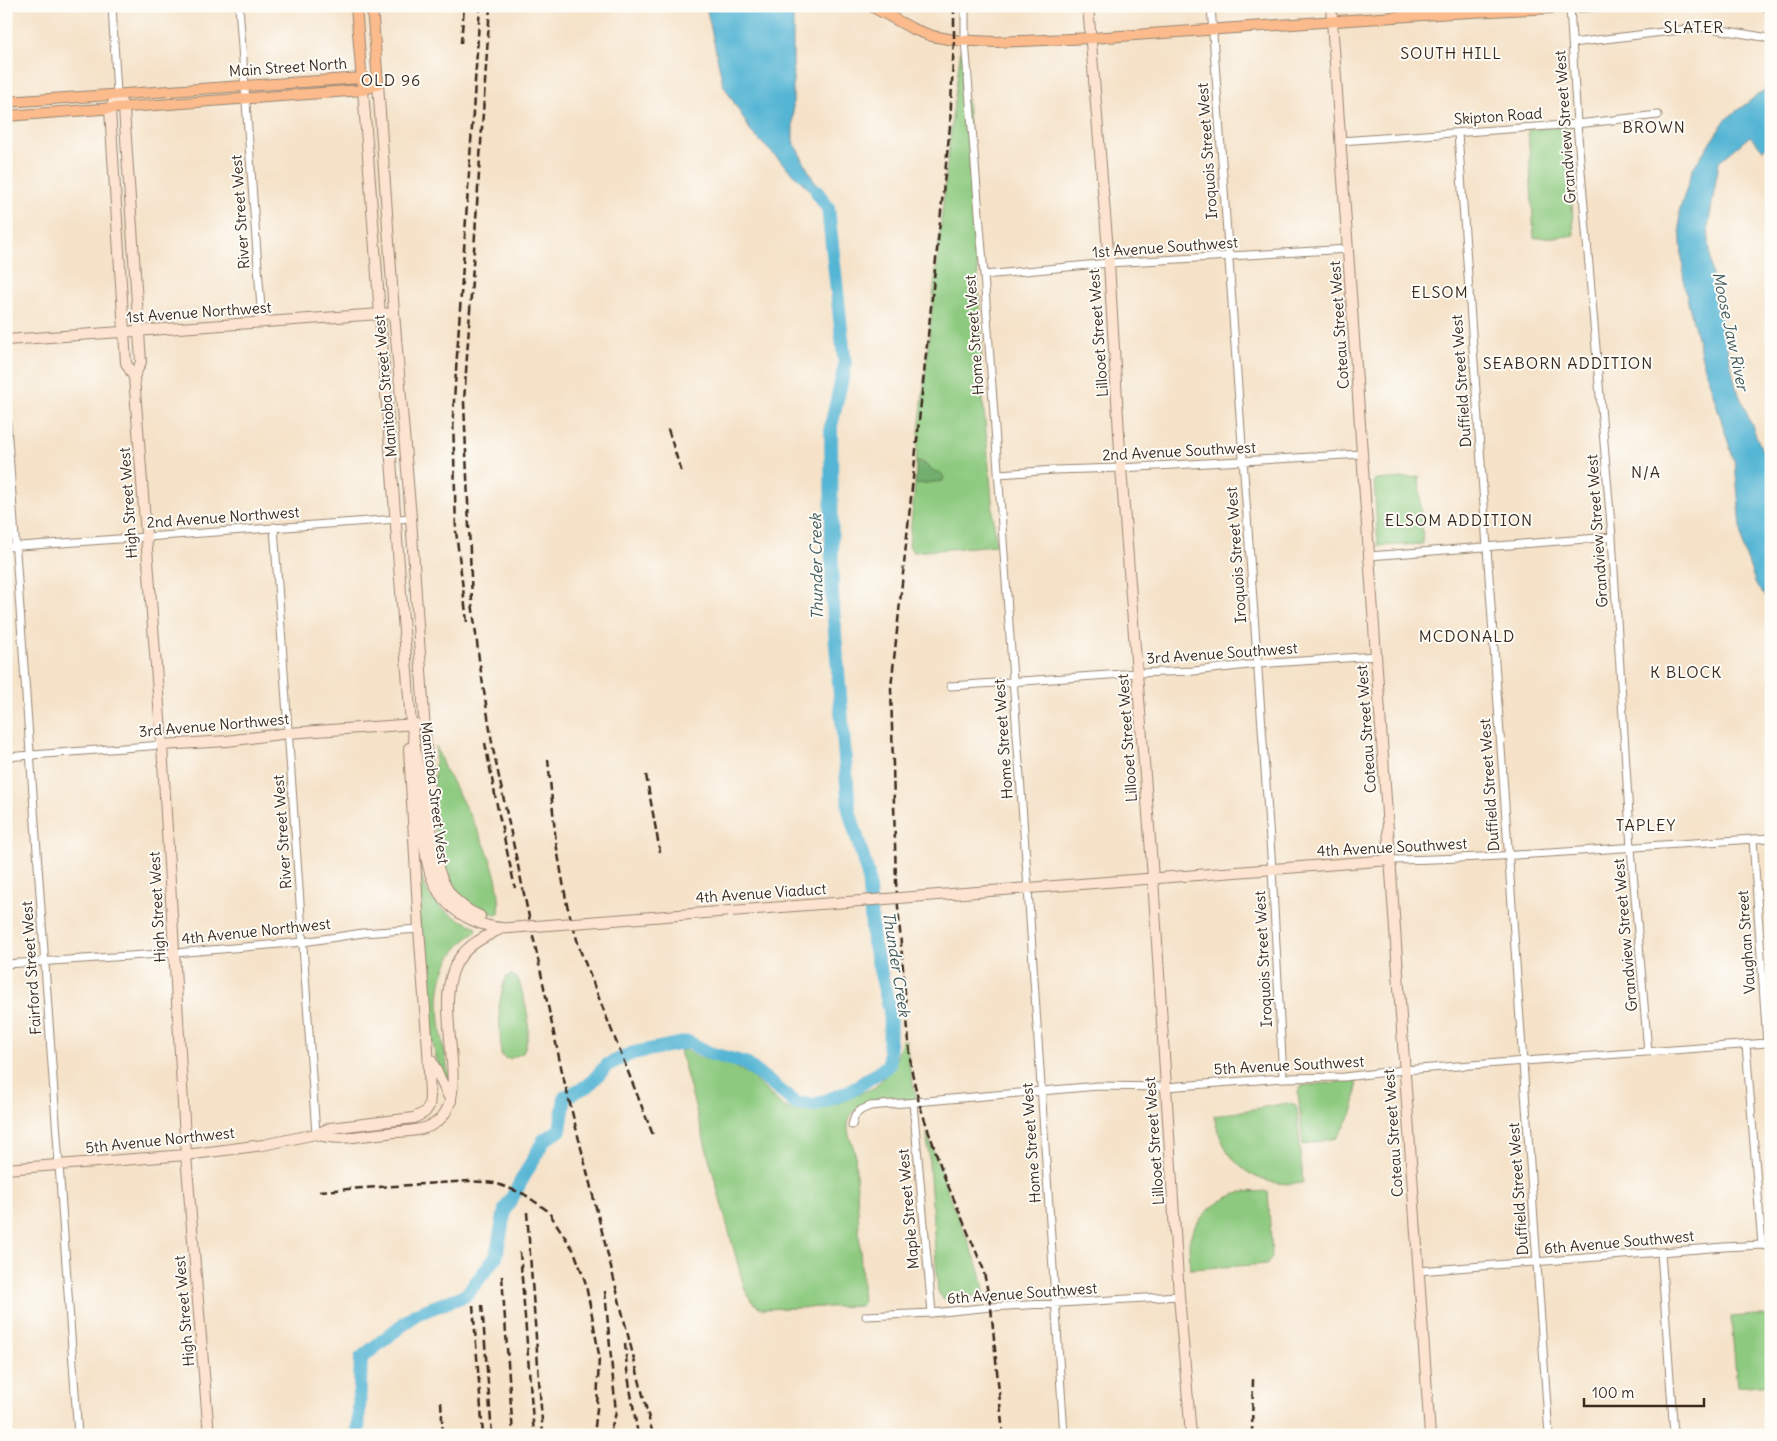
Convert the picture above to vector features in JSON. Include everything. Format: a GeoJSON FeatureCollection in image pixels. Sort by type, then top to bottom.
{"type":"FeatureCollection","features":[{"type":"Feature","properties":{"kind":"main road"},"geometry":{"type":"LineString","coordinates":[[356,6],[362,90]]}},
{"type":"Feature","properties":{"kind":"main road"},"geometry":{"type":"LineString","coordinates":[[372,6],[378,84]]}},
{"type":"Feature","properties":{"kind":"main road"},"geometry":{"type":"LineString","coordinates":[[871,6],[885,11],[913,29],[932,36],[965,41],[1092,38],[1332,21],[1452,9],[1592,6]]}},
{"type":"Feature","properties":{"kind":"main road","name":"Lillooet Street West"},"geometry":{"type":"LineString","coordinates":[[1088,6],[1109,264],[1179,1296],[1191,1435]]}},
{"type":"Feature","properties":{"kind":"main road","name":"Coteau Street West"},"geometry":{"type":"LineString","coordinates":[[1331,6],[1430,1435]]}},
{"type":"Feature","properties":{"kind":"main road"},"geometry":{"type":"LineString","coordinates":[[1766,6],[1771,8]]}},
{"type":"Feature","properties":{"kind":"main road","name":"Main Street North"},"geometry":{"type":"LineString","coordinates":[[6,102],[362,78],[378,84]]}},
{"type":"Feature","properties":{"kind":"main road","name":"Main Street North"},"geometry":{"type":"LineString","coordinates":[[6,116],[124,109],[362,90],[378,84]]}},
{"type":"Feature","properties":{"kind":"main road","name":"Manitoba Street West"},"geometry":{"type":"LineString","coordinates":[[378,84],[394,313],[412,518],[432,838],[441,877],[450,894],[461,906],[505,928]]}},
{"type":"Feature","properties":{"kind":"main road","name":"Manitoba Street West"},"geometry":{"type":"LineString","coordinates":[[362,90],[411,724],[415,744],[422,830],[429,872],[434,884],[447,903],[463,916],[481,924],[505,928]]}},
{"type":"Feature","properties":{"kind":"main road","name":"High Street West"},"geometry":{"type":"LineString","coordinates":[[117,94],[124,109],[141,362],[134,378]]}},
{"type":"Feature","properties":{"kind":"main road","name":"High Street West"},"geometry":{"type":"LineString","coordinates":[[117,94],[110,110],[126,363],[134,378],[162,745],[186,1155],[209,1435]]}},
{"type":"Feature","properties":{"kind":"main road","name":"1st Avenue Northwest"},"geometry":{"type":"LineString","coordinates":[[6,340],[394,313]]}},
{"type":"Feature","properties":{"kind":"main road","name":"3rd Avenue Northwest"},"geometry":{"type":"LineString","coordinates":[[162,745],[425,723]]}},
{"type":"Feature","properties":{"kind":"main road"},"geometry":{"type":"LineString","coordinates":[[411,724],[409,744],[418,929],[428,1050],[434,1067],[451,1101]]}},
{"type":"Feature","properties":{"kind":"main road","name":"4th Avenue Southwest"},"geometry":{"type":"LineString","coordinates":[[1016,888],[1390,860]]}},
{"type":"Feature","properties":{"kind":"main road","name":"4th Avenue Viaduct"},"geometry":{"type":"LineString","coordinates":[[505,928],[1016,888]]}},
{"type":"Feature","properties":{"kind":"main road"},"geometry":{"type":"LineString","coordinates":[[451,1101],[454,1081],[447,1004],[451,978],[457,963],[468,949],[480,940],[505,928]]}},
{"type":"Feature","properties":{"kind":"main road","name":"5th Avenue Northwest"},"geometry":{"type":"LineString","coordinates":[[6,1169],[186,1155],[263,1145],[316,1134],[330,1128],[418,1117],[425,1112],[430,1101],[428,1050]]}},
{"type":"Feature","properties":{"kind":"main road","name":"5th Avenue Northwest"},"geometry":{"type":"LineString","coordinates":[[316,1134],[330,1138],[420,1129],[438,1121],[446,1112],[451,1101]]}},
{"type":"Feature","properties":{"kind":"street"},"geometry":{"type":"LineString","coordinates":[[112,6],[117,94]]}},
{"type":"Feature","properties":{"kind":"street","name":"River Street West"},"geometry":{"type":"LineString","coordinates":[[239,6],[262,322]]}},
{"type":"Feature","properties":{"kind":"street","name":"Home Street West"},"geometry":{"type":"LineString","coordinates":[[964,6],[965,41],[984,275],[1028,888],[1064,1435]]}},
{"type":"Feature","properties":{"kind":"street","name":"Iroquois Street West"},"geometry":{"type":"LineString","coordinates":[[1211,6],[1272,870],[1283,1078]]}},
{"type":"Feature","properties":{"kind":"street","name":"Grandview Street West"},"geometry":{"type":"LineString","coordinates":[[1570,7],[1577,124],[1612,537],[1631,848],[1648,1052]]}},
{"type":"Feature","properties":{"kind":"street"},"geometry":{"type":"LineString","coordinates":[[1572,43],[1704,27],[1771,40]]}},
{"type":"Feature","properties":{"kind":"street","name":"Skipton Road"},"geometry":{"type":"LineString","coordinates":[[1340,141],[1577,124],[1658,115]]}},
{"type":"Feature","properties":{"kind":"street","name":"Duffield Street West"},"geometry":{"type":"LineString","coordinates":[[1458,133],[1549,1435]]}},
{"type":"Feature","properties":{"kind":"street","name":"1st Avenue Southwest"},"geometry":{"type":"LineString","coordinates":[[984,275],[1109,264],[1349,249]]}},
{"type":"Feature","properties":{"kind":"street","name":"Fairford Street West"},"geometry":{"type":"LineString","coordinates":[[6,410],[78,1435]]}},
{"type":"Feature","properties":{"kind":"street","name":"2nd Avenue Southwest"},"geometry":{"type":"LineString","coordinates":[[998,474],[1244,462],[1362,454]]}},
{"type":"Feature","properties":{"kind":"street","name":"2nd Avenue Northwest"},"geometry":{"type":"LineString","coordinates":[[6,547],[412,518]]}},
{"type":"Feature","properties":{"kind":"street","name":"River Street West"},"geometry":{"type":"LineString","coordinates":[[274,528],[316,1134]]}},
{"type":"Feature","properties":{"kind":"street"},"geometry":{"type":"LineString","coordinates":[[1369,556],[1612,537]]}},
{"type":"Feature","properties":{"kind":"street","name":"3rd Avenue Southwest"},"geometry":{"type":"LineString","coordinates":[[951,686],[1137,673],[1194,671],[1258,664],[1376,656]]}},
{"type":"Feature","properties":{"kind":"street","name":"3rd Avenue Northwest"},"geometry":{"type":"LineString","coordinates":[[6,758],[162,745]]}},
{"type":"Feature","properties":{"kind":"street","name":"4th Avenue Southwest"},"geometry":{"type":"LineString","coordinates":[[1390,860],[1508,856],[1631,848],[1695,841],[1771,838]]}},
{"type":"Feature","properties":{"kind":"street","name":"Vaughan Street"},"geometry":{"type":"LineString","coordinates":[[1753,839],[1767,1043]]}},
{"type":"Feature","properties":{"kind":"street","name":"4th Avenue Northwest"},"geometry":{"type":"LineString","coordinates":[[6,964],[175,953],[303,942],[363,933],[418,929]]}},
{"type":"Feature","properties":{"kind":"street","name":"5th Avenue Southwest"},"geometry":{"type":"LineString","coordinates":[[852,1125],[855,1115],[870,1106],[1041,1090],[1098,1086],[1166,1087],[1283,1078],[1344,1077],[1404,1070],[1767,1043]]}},
{"type":"Feature","properties":{"kind":"street"},"geometry":{"type":"LineString","coordinates":[[1746,1045],[1762,1245]]}},
{"type":"Feature","properties":{"kind":"street","name":"Maple Street West"},"geometry":{"type":"LineString","coordinates":[[913,1103],[932,1313]]}},
{"type":"Feature","properties":{"kind":"street","name":"6th Avenue Southwest"},"geometry":{"type":"LineString","coordinates":[[1419,1271],[1661,1252],[1771,1246]]}},
{"type":"Feature","properties":{"kind":"street"},"geometry":{"type":"LineString","coordinates":[[1661,1252],[1674,1435]]}},
{"type":"Feature","properties":{"kind":"street","name":"6th Avenue Southwest"},"geometry":{"type":"LineString","coordinates":[[866,1316],[1179,1296]]}},
{"type":"Feature","properties":{"kind":"green space"},"geometry":{"type":"Polygon","coordinates":[[[961,48],[963,50],[962,94],[967,99],[971,155],[969,168],[982,336],[981,377],[996,545],[913,552],[909,546],[915,484],[943,481],[923,462],[916,461],[961,48]]]}},
{"type":"Feature","properties":{"kind":"green space"},"geometry":{"type":"Polygon","coordinates":[[[1567,127],[1574,236],[1534,238],[1528,129],[1567,127]]]}},
{"type":"Feature","properties":{"kind":"green space"},"geometry":{"type":"Polygon","coordinates":[[[916,461],[941,473],[944,478],[943,481],[915,484],[916,461]]]}},
{"type":"Feature","properties":{"kind":"green space"},"geometry":{"type":"Polygon","coordinates":[[[1419,477],[1423,544],[1378,546],[1374,480],[1419,477]]]}},
{"type":"Feature","properties":{"kind":"green space"},"geometry":{"type":"Polygon","coordinates":[[[436,746],[446,773],[476,827],[491,861],[499,896],[499,914],[487,913],[474,908],[456,895],[450,887],[444,872],[436,837],[434,780],[436,746]]]}},
{"type":"Feature","properties":{"kind":"green space"},"geometry":{"type":"Polygon","coordinates":[[[417,860],[424,884],[434,901],[446,912],[476,927],[477,931],[459,946],[448,962],[441,981],[439,1000],[440,1020],[450,1082],[442,1072],[433,1045],[429,1014],[426,943],[420,926],[417,860]]]}},
{"type":"Feature","properties":{"kind":"green space"},"geometry":{"type":"Polygon","coordinates":[[[510,975],[516,977],[519,981],[528,1017],[528,1034],[523,1053],[509,1059],[504,1058],[501,1054],[499,1006],[505,978],[510,975]]]}},
{"type":"Feature","properties":{"kind":"green space"},"geometry":{"type":"Polygon","coordinates":[[[906,1040],[917,1100],[874,1102],[864,1105],[850,1117],[848,1127],[855,1153],[863,1303],[860,1306],[762,1309],[751,1301],[744,1287],[680,1051],[685,1050],[701,1058],[733,1066],[747,1073],[784,1107],[802,1112],[836,1104],[875,1087],[893,1067],[902,1041],[906,1040]]]}},
{"type":"Feature","properties":{"kind":"green space"},"geometry":{"type":"Polygon","coordinates":[[[1356,1080],[1355,1105],[1346,1124],[1336,1138],[1303,1145],[1298,1092],[1301,1086],[1356,1080]]]}},
{"type":"Feature","properties":{"kind":"green space"},"geometry":{"type":"Polygon","coordinates":[[[1287,1103],[1295,1105],[1297,1109],[1303,1183],[1286,1184],[1270,1182],[1256,1177],[1244,1169],[1225,1147],[1214,1116],[1287,1103]]]}},
{"type":"Feature","properties":{"kind":"green space"},"geometry":{"type":"Polygon","coordinates":[[[927,1133],[951,1200],[980,1270],[985,1295],[944,1300],[938,1292],[927,1133]]]}},
{"type":"Feature","properties":{"kind":"green space"},"geometry":{"type":"Polygon","coordinates":[[[1268,1191],[1272,1258],[1267,1264],[1191,1269],[1190,1238],[1193,1230],[1204,1215],[1228,1197],[1248,1192],[1268,1191]]]}},
{"type":"Feature","properties":{"kind":"green space"},"geometry":{"type":"Polygon","coordinates":[[[1771,1314],[1771,1384],[1737,1387],[1731,1317],[1771,1314]]]}},
{"type":"Feature","properties":{"kind":"water"},"geometry":{"type":"Polygon","coordinates":[[[706,6],[790,6],[793,16],[793,141],[828,208],[752,133],[723,84],[706,6]]]}},
{"type":"Feature","properties":{"kind":"water"},"geometry":{"type":"Polygon","coordinates":[[[1771,85],[1771,142],[1763,150],[1750,136],[1719,162],[1708,228],[1713,286],[1736,387],[1771,472],[1771,603],[1757,587],[1743,548],[1735,464],[1702,358],[1684,285],[1679,212],[1693,168],[1726,119],[1771,85]]]}},
{"type":"Feature","properties":{"kind":"waterway","name":"Thunder Creek"},"geometry":{"type":"LineString","coordinates":[[358,1435],[361,1358],[416,1314],[466,1295],[496,1257],[505,1210],[544,1140],[560,1130],[565,1097],[589,1085],[607,1065],[633,1053],[688,1042],[709,1053],[745,1063],[797,1104],[814,1105],[851,1091],[889,1065],[890,1010],[873,942],[868,875],[849,810],[832,594],[831,426],[845,365],[828,208],[817,192]]}},
{"type":"Feature","properties":{"kind":"railway"},"geometry":{"type":"LineString","coordinates":[[461,43],[464,6]]}},
{"type":"Feature","properties":{"kind":"railway"},"geometry":{"type":"LineString","coordinates":[[467,622],[456,531],[453,416],[480,6]]}},
{"type":"Feature","properties":{"kind":"railway"},"geometry":{"type":"LineString","coordinates":[[490,6],[464,402],[472,602],[493,749],[563,1076],[653,1435]]}},
{"type":"Feature","properties":{"kind":"railway"},"geometry":{"type":"LineString","coordinates":[[954,6],[950,126],[891,688],[896,882],[911,1068],[919,1103],[944,1176],[983,1268],[991,1307],[1003,1435]]}},
{"type":"Feature","properties":{"kind":"railway"},"geometry":{"type":"LineString","coordinates":[[668,429],[681,471]]}},
{"type":"Feature","properties":{"kind":"railway"},"geometry":{"type":"LineString","coordinates":[[485,743],[515,888]]}},
{"type":"Feature","properties":{"kind":"railway"},"geometry":{"type":"LineString","coordinates":[[548,759],[556,843],[567,905],[580,950],[653,1135]]}},
{"type":"Feature","properties":{"kind":"railway"},"geometry":{"type":"LineString","coordinates":[[646,775],[660,852]]}},
{"type":"Feature","properties":{"kind":"railway"},"geometry":{"type":"LineString","coordinates":[[319,1191],[469,1181],[495,1183],[524,1194],[548,1211],[574,1251],[585,1281],[592,1315],[599,1355],[594,1435]]}},
{"type":"Feature","properties":{"kind":"railway"},"geometry":{"type":"LineString","coordinates":[[527,1212],[543,1435]]}},
{"type":"Feature","properties":{"kind":"railway"},"geometry":{"type":"LineString","coordinates":[[520,1252],[534,1435]]}},
{"type":"Feature","properties":{"kind":"railway"},"geometry":{"type":"LineString","coordinates":[[502,1276],[513,1435]]}},
{"type":"Feature","properties":{"kind":"railway"},"geometry":{"type":"LineString","coordinates":[[605,1291],[616,1413],[609,1435]]}},
{"type":"Feature","properties":{"kind":"railway"},"geometry":{"type":"LineString","coordinates":[[473,1305],[483,1435]]}},
{"type":"Feature","properties":{"kind":"railway"},"geometry":{"type":"LineString","coordinates":[[482,1305],[492,1435]]}},
{"type":"Feature","properties":{"kind":"railway"},"geometry":{"type":"LineString","coordinates":[[625,1343],[627,1370],[638,1435]]}},
{"type":"Feature","properties":{"kind":"railway"},"geometry":{"type":"LineString","coordinates":[[1252,1435],[1253,1377]]}},
{"type":"Feature","properties":{"kind":"railway"},"geometry":{"type":"LineString","coordinates":[[441,1402],[443,1435]]}},
{"type":"Feature","properties":{"kind":"district","name":"SLATER"},"geometry":{"type":"Point","coordinates":[1694,27]}},
{"type":"Feature","properties":{"kind":"district","name":"SOUTH HILL"},"geometry":{"type":"Point","coordinates":[1451,53]}},
{"type":"Feature","properties":{"kind":"district","name":"OLD 96"},"geometry":{"type":"Point","coordinates":[391,80]}},
{"type":"Feature","properties":{"kind":"district","name":"BROWN"},"geometry":{"type":"Point","coordinates":[1654,127]}},
{"type":"Feature","properties":{"kind":"district","name":"ELSOM"},"geometry":{"type":"Point","coordinates":[1440,292]}},
{"type":"Feature","properties":{"kind":"district","name":"SEABORN ADDITION"},"geometry":{"type":"Point","coordinates":[1568,363]}},
{"type":"Feature","properties":{"kind":"district","name":"N/A"},"geometry":{"type":"Point","coordinates":[1646,472]}},
{"type":"Feature","properties":{"kind":"district","name":"ELSOM ADDITION"},"geometry":{"type":"Point","coordinates":[1459,520]}},
{"type":"Feature","properties":{"kind":"district","name":"MCDONALD"},"geometry":{"type":"Point","coordinates":[1467,636]}},
{"type":"Feature","properties":{"kind":"district","name":"K BLOCK"},"geometry":{"type":"Point","coordinates":[1686,672]}},
{"type":"Feature","properties":{"kind":"district","name":"TAPLEY"},"geometry":{"type":"Point","coordinates":[1646,825]}},
{"type":"Feature","properties":{"kind":"water label","name":"Moose Jaw River"},"geometry":{"type":"Point","coordinates":[1731,331]}}]}
